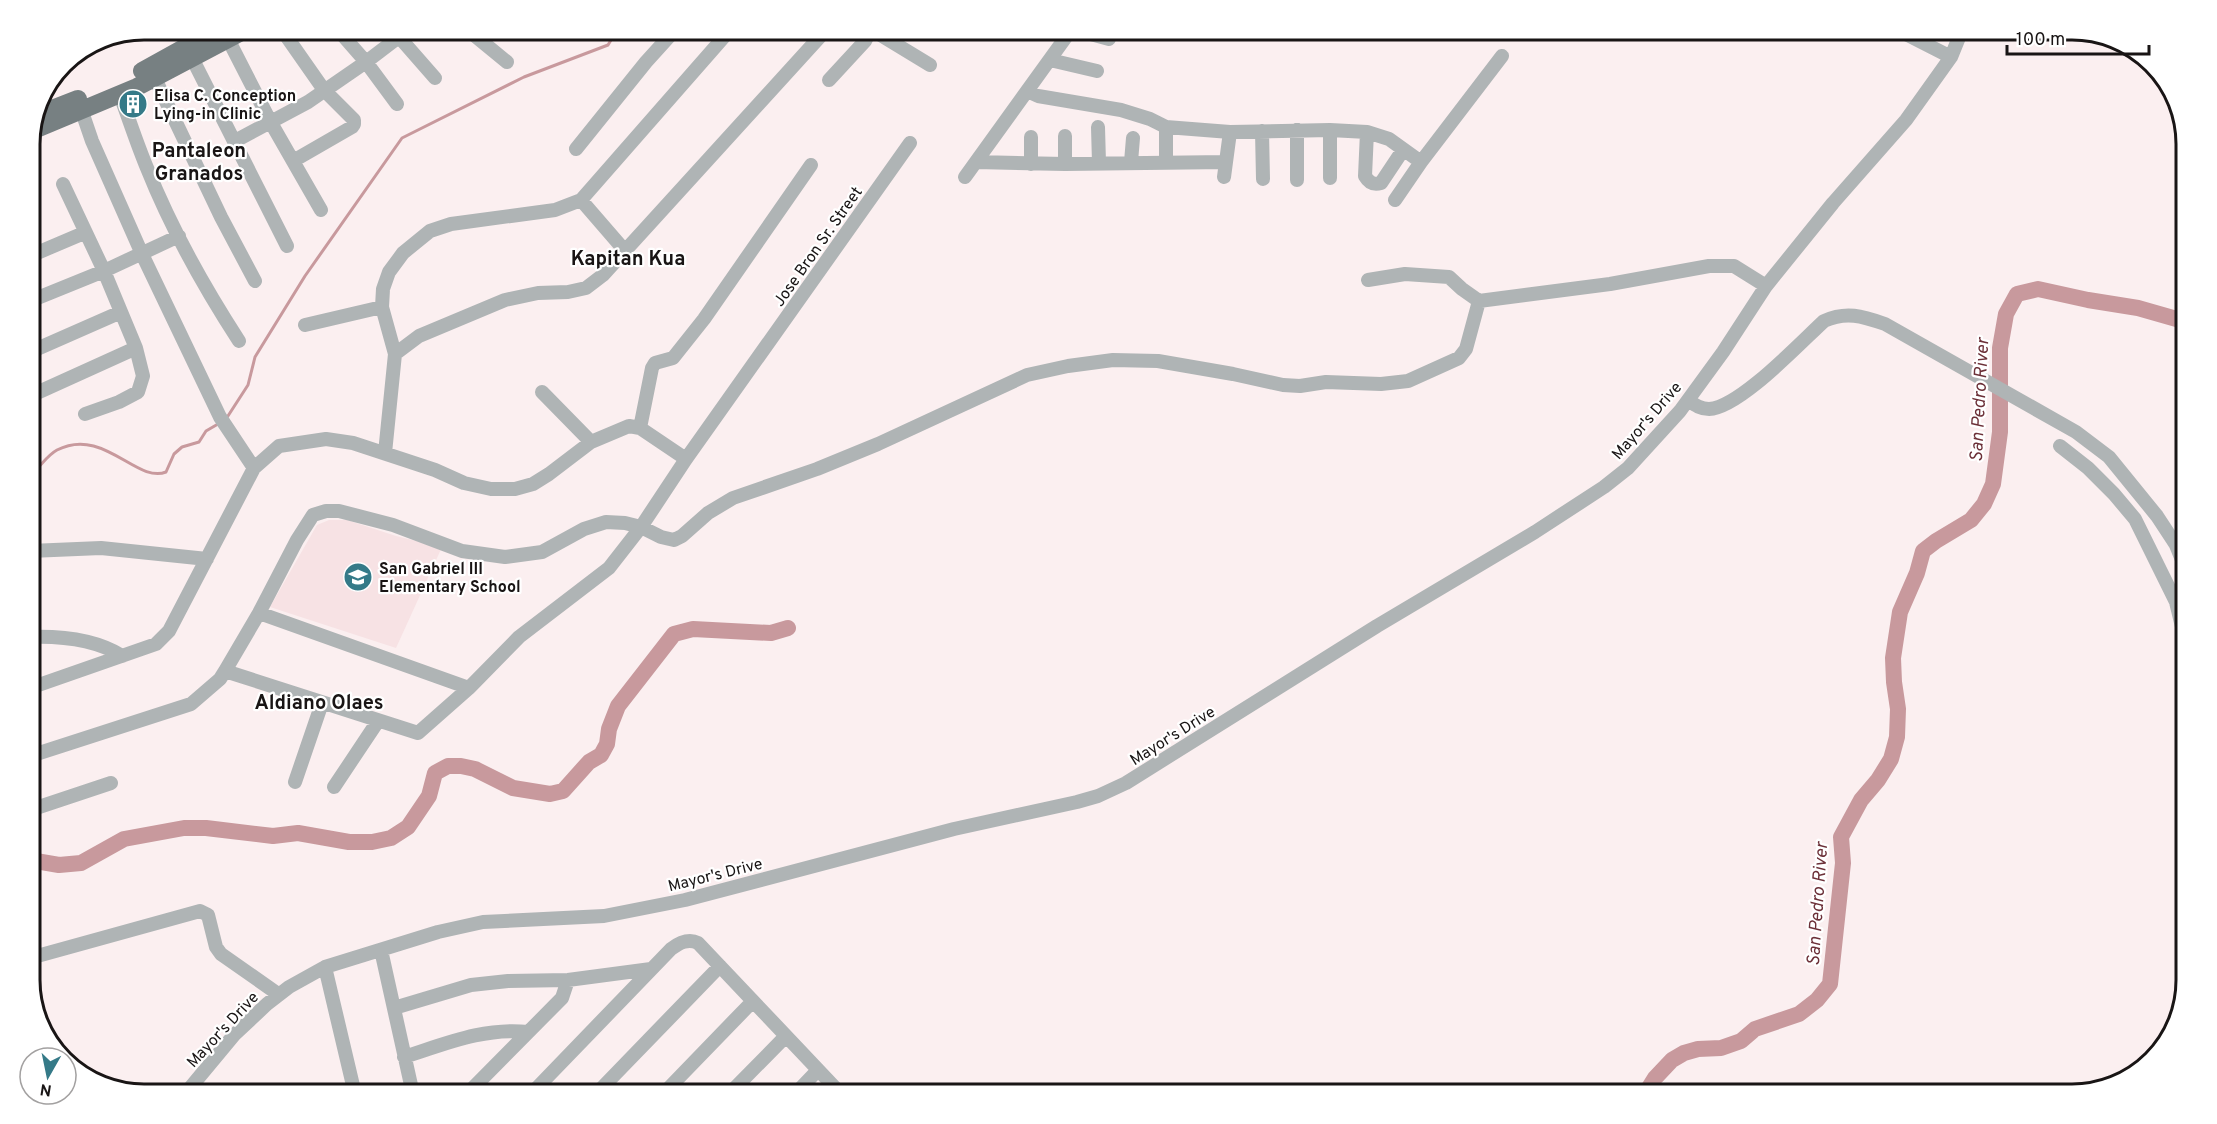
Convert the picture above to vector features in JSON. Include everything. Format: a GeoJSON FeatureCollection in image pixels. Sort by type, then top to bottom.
{"type":"FeatureCollection","features":[{"type":"Feature","properties":{"kind":"main road"},"geometry":{"type":"LineString","coordinates":[[46,112],[120,94],[152,73],[212,40]]}},
{"type":"Feature","properties":{"kind":"main road"},"geometry":{"type":"LineString","coordinates":[[43,125],[113,86],[152,73]]}},
{"type":"Feature","properties":{"kind":"street"},"geometry":{"type":"LineString","coordinates":[[225,40],[321,210]]}},
{"type":"Feature","properties":{"kind":"street"},"geometry":{"type":"LineString","coordinates":[[289,40],[324,90],[354,120],[352,127],[293,161]]}},
{"type":"Feature","properties":{"kind":"street"},"geometry":{"type":"LineString","coordinates":[[347,40],[397,104]]}},
{"type":"Feature","properties":{"kind":"street"},"geometry":{"type":"LineString","coordinates":[[235,141],[308,102],[366,62],[392,40]]}},
{"type":"Feature","properties":{"kind":"street"},"geometry":{"type":"LineString","coordinates":[[405,40],[435,78]]}},
{"type":"Feature","properties":{"kind":"street"},"geometry":{"type":"LineString","coordinates":[[480,40],[507,62]]}},
{"type":"Feature","properties":{"kind":"street"},"geometry":{"type":"LineString","coordinates":[[576,149],[666,40]]}},
{"type":"Feature","properties":{"kind":"street"},"geometry":{"type":"LineString","coordinates":[[385,453],[395,354],[382,307],[382,289],[389,272],[403,253],[430,231],[451,224],[555,210],[581,200],[721,40]]}},
{"type":"Feature","properties":{"kind":"street"},"geometry":{"type":"LineString","coordinates":[[395,354],[419,336],[505,300],[538,293],[568,292],[586,288],[626,252],[817,40]]}},
{"type":"Feature","properties":{"kind":"street"},"geometry":{"type":"LineString","coordinates":[[829,80],[865,40]]}},
{"type":"Feature","properties":{"kind":"street"},"geometry":{"type":"LineString","coordinates":[[889,40],[930,65]]}},
{"type":"Feature","properties":{"kind":"street"},"geometry":{"type":"LineString","coordinates":[[965,177],[1066,40]]}},
{"type":"Feature","properties":{"kind":"street"},"geometry":{"type":"LineString","coordinates":[[1918,40],[1951,57]]}},
{"type":"Feature","properties":{"kind":"street","name":"Mayor's Drive"},"geometry":{"type":"LineString","coordinates":[[193,1084],[234,1035],[278,994],[325,967],[438,932],[483,922],[604,916],[685,900],[954,829],[1077,802],[1114,790],[1377,626],[1509,548],[1604,488],[1628,468],[1688,400],[1766,286],[1833,203],[1906,120],[1951,57],[1958,40]]}},
{"type":"Feature","properties":{"kind":"street"},"geometry":{"type":"LineString","coordinates":[[190,53],[287,246]]}},
{"type":"Feature","properties":{"kind":"street"},"geometry":{"type":"LineString","coordinates":[[1395,200],[1502,56]]}},
{"type":"Feature","properties":{"kind":"street"},"geometry":{"type":"LineString","coordinates":[[1050,60],[1097,71]]}},
{"type":"Feature","properties":{"kind":"street"},"geometry":{"type":"LineString","coordinates":[[152,73],[255,281]]}},
{"type":"Feature","properties":{"kind":"street"},"geometry":{"type":"LineString","coordinates":[[1027,91],[1038,96],[1121,110],[1166,127],[1230,132],[1297,130],[1367,132],[1389,139],[1421,162]]}},
{"type":"Feature","properties":{"kind":"street"},"geometry":{"type":"LineString","coordinates":[[120,94],[147,169],[179,236],[222,315],[239,341]]}},
{"type":"Feature","properties":{"kind":"street"},"geometry":{"type":"LineString","coordinates":[[79,105],[92,141],[142,254],[224,422],[254,468]]}},
{"type":"Feature","properties":{"kind":"street"},"geometry":{"type":"LineString","coordinates":[[1098,127],[1099,163]]}},
{"type":"Feature","properties":{"kind":"street"},"geometry":{"type":"LineString","coordinates":[[1166,127],[1166,162]]}},
{"type":"Feature","properties":{"kind":"street"},"geometry":{"type":"LineString","coordinates":[[1297,130],[1297,180]]}},
{"type":"Feature","properties":{"kind":"street"},"geometry":{"type":"LineString","coordinates":[[1330,130],[1330,178]]}},
{"type":"Feature","properties":{"kind":"street"},"geometry":{"type":"LineString","coordinates":[[1262,131],[1263,179]]}},
{"type":"Feature","properties":{"kind":"street"},"geometry":{"type":"LineString","coordinates":[[1224,177],[1230,132]]}},
{"type":"Feature","properties":{"kind":"street"},"geometry":{"type":"LineString","coordinates":[[1367,132],[1365,176],[1368,181],[1376,184],[1382,183],[1403,150]]}},
{"type":"Feature","properties":{"kind":"street"},"geometry":{"type":"LineString","coordinates":[[1065,136],[1065,164]]}},
{"type":"Feature","properties":{"kind":"street"},"geometry":{"type":"LineString","coordinates":[[1030,164],[1031,137]]}},
{"type":"Feature","properties":{"kind":"street"},"geometry":{"type":"LineString","coordinates":[[1131,162],[1132,138]]}},
{"type":"Feature","properties":{"kind":"street","name":"Jose Bron Sr. Street"},"geometry":{"type":"LineString","coordinates":[[378,721],[418,733],[469,688],[519,637],[609,568],[641,527],[686,459],[910,143]]}},
{"type":"Feature","properties":{"kind":"street"},"geometry":{"type":"LineString","coordinates":[[975,162],[1030,164],[1226,162]]}},
{"type":"Feature","properties":{"kind":"street"},"geometry":{"type":"LineString","coordinates":[[640,428],[655,363],[673,358],[692,335],[812,165]]}},
{"type":"Feature","properties":{"kind":"street"},"geometry":{"type":"LineString","coordinates":[[63,184],[84,233],[104,271],[136,348],[143,376],[138,392],[120,402],[85,414]]}},
{"type":"Feature","properties":{"kind":"street"},"geometry":{"type":"LineString","coordinates":[[581,200],[626,252]]}},
{"type":"Feature","properties":{"kind":"street"},"geometry":{"type":"LineString","coordinates":[[41,251],[84,233]]}},
{"type":"Feature","properties":{"kind":"street"},"geometry":{"type":"LineString","coordinates":[[41,297],[104,271],[179,236]]}},
{"type":"Feature","properties":{"kind":"street"},"geometry":{"type":"LineString","coordinates":[[1368,280],[1404,274],[1449,277],[1479,301],[1610,284],[1709,266],[1734,266],[1766,286]]}},
{"type":"Feature","properties":{"kind":"street"},"geometry":{"type":"LineString","coordinates":[[41,752],[191,704],[213,685],[225,671],[259,613],[313,514],[339,511],[393,525],[462,551],[506,557],[542,552],[584,529],[606,522],[641,527],[662,537],[675,540],[708,513],[733,498],[817,469],[878,444],[1027,375],[1068,366],[1113,360],[1158,361],[1233,374],[1282,386],[1326,382],[1381,384],[1408,381],[1459,358],[1466,349],[1479,301]]}},
{"type":"Feature","properties":{"kind":"street"},"geometry":{"type":"LineString","coordinates":[[305,325],[382,307]]}},
{"type":"Feature","properties":{"kind":"street"},"geometry":{"type":"LineString","coordinates":[[41,347],[121,312]]}},
{"type":"Feature","properties":{"kind":"street"},"geometry":{"type":"LineString","coordinates":[[1688,400],[1698,408],[1710,409],[1728,404],[1747,391],[1824,321],[1844,314],[1855,315],[1885,324],[2076,432],[2109,457],[2136,488],[2176,545]]}},
{"type":"Feature","properties":{"kind":"street"},"geometry":{"type":"LineString","coordinates":[[41,391],[136,348]]}},
{"type":"Feature","properties":{"kind":"street"},"geometry":{"type":"LineString","coordinates":[[542,392],[591,442]]}},
{"type":"Feature","properties":{"kind":"street"},"geometry":{"type":"LineString","coordinates":[[41,684],[156,644],[170,632],[254,468],[279,446],[326,439],[353,443],[435,470],[464,483],[491,489],[515,489],[532,484],[591,442],[629,426],[640,428],[686,459]]}},
{"type":"Feature","properties":{"kind":"street"},"geometry":{"type":"LineString","coordinates":[[2060,446],[2088,468],[2135,519],[2176,602]]}},
{"type":"Feature","properties":{"kind":"street"},"geometry":{"type":"LineString","coordinates":[[41,551],[101,548],[207,559]]}},
{"type":"Feature","properties":{"kind":"street"},"geometry":{"type":"LineString","coordinates":[[259,613],[469,688]]}},
{"type":"Feature","properties":{"kind":"street"},"geometry":{"type":"LineString","coordinates":[[41,638],[66,638],[110,648],[122,656]]}},
{"type":"Feature","properties":{"kind":"street"},"geometry":{"type":"LineString","coordinates":[[225,671],[378,721],[334,787]]}},
{"type":"Feature","properties":{"kind":"street"},"geometry":{"type":"LineString","coordinates":[[295,782],[322,703]]}},
{"type":"Feature","properties":{"kind":"street"},"geometry":{"type":"LineString","coordinates":[[41,806],[111,783]]}},
{"type":"Feature","properties":{"kind":"street"},"geometry":{"type":"LineString","coordinates":[[41,954],[200,911],[208,915],[216,947],[221,954],[278,994]]}},
{"type":"Feature","properties":{"kind":"street"},"geometry":{"type":"LineString","coordinates":[[541,1084],[671,949],[687,941],[698,943],[831,1084]]}},
{"type":"Feature","properties":{"kind":"street"},"geometry":{"type":"LineString","coordinates":[[381,950],[411,1084]]}},
{"type":"Feature","properties":{"kind":"street"},"geometry":{"type":"LineString","coordinates":[[606,1084],[720,966]]}},
{"type":"Feature","properties":{"kind":"street"},"geometry":{"type":"LineString","coordinates":[[325,967],[353,1084]]}},
{"type":"Feature","properties":{"kind":"street"},"geometry":{"type":"LineString","coordinates":[[394,1008],[471,985],[508,981],[568,980],[651,969]]}},
{"type":"Feature","properties":{"kind":"street"},"geometry":{"type":"LineString","coordinates":[[476,1084],[562,998],[568,980]]}},
{"type":"Feature","properties":{"kind":"street"},"geometry":{"type":"LineString","coordinates":[[673,1084],[753,1001]]}},
{"type":"Feature","properties":{"kind":"street"},"geometry":{"type":"LineString","coordinates":[[404,1057],[472,1035],[506,1030],[528,1032]]}},
{"type":"Feature","properties":{"kind":"street"},"geometry":{"type":"LineString","coordinates":[[739,1084],[786,1036]]}},
{"type":"Feature","properties":{"kind":"street"},"geometry":{"type":"LineString","coordinates":[[805,1084],[818,1070]]}},
{"type":"Feature","properties":{"kind":"shaded area","name":"San Gabriel III Elementary School"},"geometry":{"type":"Polygon","coordinates":[[[329,520],[347,520],[396,536],[442,547],[396,648],[270,607],[317,525],[329,520]]]}},
{"type":"Feature","properties":{"kind":"waterway"},"geometry":{"type":"LineString","coordinates":[[226,419],[248,385],[255,357],[305,276],[402,138],[524,77],[608,45],[611,40]]}},
{"type":"Feature","properties":{"kind":"waterway","name":"San Pedro River"},"geometry":{"type":"LineString","coordinates":[[1651,1084],[1672,1060],[1684,1053],[1698,1049],[1721,1048],[1741,1041],[1755,1029],[1799,1014],[1817,1000],[1830,984],[1843,863],[1841,837],[1861,800],[1878,780],[1891,759],[1897,737],[1898,709],[1893,658],[1900,612],[1917,573],[1923,551],[1971,520],[1984,504],[1993,484],[2000,432],[2000,348],[2006,314],[2017,294],[2038,289],[2138,308],[2176,319]]}},
{"type":"Feature","properties":{"kind":"waterway"},"geometry":{"type":"LineString","coordinates":[[41,465],[57,450],[74,445],[89,445],[143,470],[155,474],[166,472],[174,454],[182,447],[199,442],[206,431],[218,424]]}},
{"type":"Feature","properties":{"kind":"waterway"},"geometry":{"type":"LineString","coordinates":[[41,862],[59,865],[81,863],[124,839],[184,828],[206,828],[273,836],[298,833],[349,842],[372,842],[391,838],[408,827],[429,796],[435,773],[448,766],[475,769],[513,788],[550,794],[563,791],[589,762],[601,755],[607,744],[609,729],[618,706],[674,634],[693,629],[771,633],[788,628]]}},
{"type":"Feature","properties":{"kind":"place","name":"Elisa C. Conception Lying-in Clinic"},"geometry":{"type":"Point","coordinates":[133,104]}},
{"type":"Feature","properties":{"kind":"place","name":"San Gabriel III Elementary School"},"geometry":{"type":"Point","coordinates":[358,577]}},
{"type":"Feature","properties":{"kind":"district","name":"Pantaleon Granados"},"geometry":{"type":"Point","coordinates":[199,162]}},
{"type":"Feature","properties":{"kind":"district","name":"Kapitan Kua"},"geometry":{"type":"Point","coordinates":[628,258]}},
{"type":"Feature","properties":{"kind":"district","name":"Aldiano Olaes"},"geometry":{"type":"Point","coordinates":[319,702]}}]}
